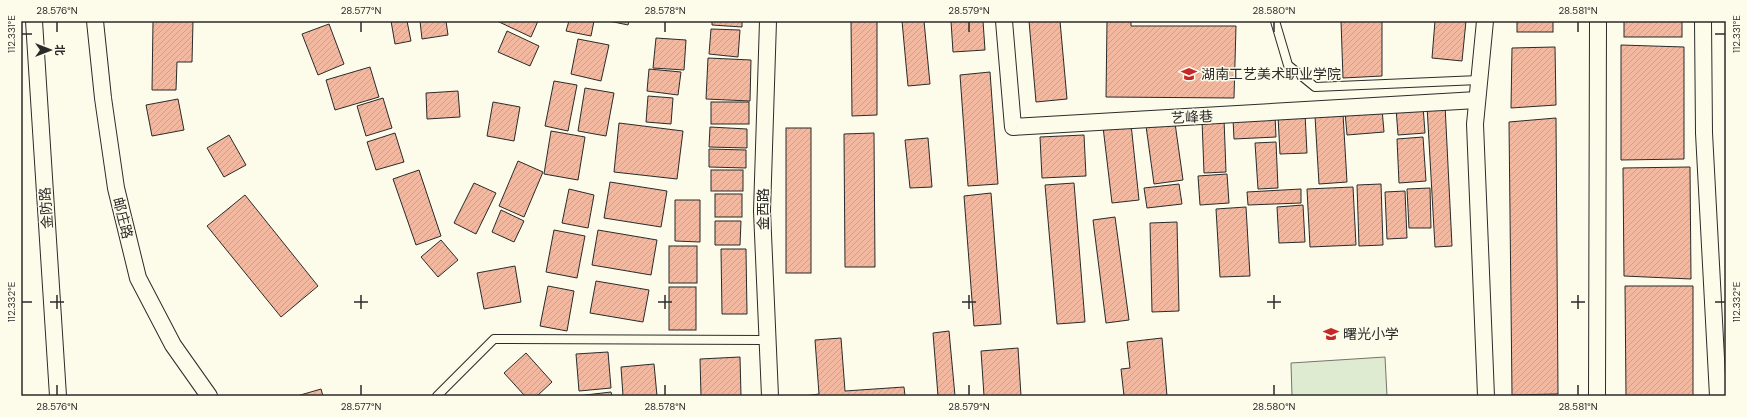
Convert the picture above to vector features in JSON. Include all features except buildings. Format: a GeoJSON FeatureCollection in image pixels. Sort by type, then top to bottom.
{"type":"FeatureCollection","features":[{"type":"Feature","properties":{"kind":"street","name":"金防路"},"geometry":{"type":"LineString","coordinates":[[34,21],[58,396]]}},
{"type":"Feature","properties":{"kind":"street","name":"邮庄路"},"geometry":{"type":"LineString","coordinates":[[95,21],[103,98],[116,188],[138,278],[173,345],[209,396]]}},
{"type":"Feature","properties":{"kind":"street","name":"金西路"},"geometry":{"type":"LineString","coordinates":[[768,21],[762,211],[770,396]]}},
{"type":"Feature","properties":{"kind":"street","name":"艺峰巷"},"geometry":{"type":"LineString","coordinates":[[1004,21],[1013,127],[1477,100]]}},
{"type":"Feature","properties":{"kind":"street"},"geometry":{"type":"LineString","coordinates":[[1485,21],[1475,124],[1486,396]]}},
{"type":"Feature","properties":{"kind":"street"},"geometry":{"type":"LineString","coordinates":[[1597,396],[1598,21]]}},
{"type":"Feature","properties":{"kind":"street"},"geometry":{"type":"LineString","coordinates":[[1703,21],[1704,133],[1718,396]]}},
{"type":"Feature","properties":{"kind":"lane"},"geometry":{"type":"LineString","coordinates":[[1275,21],[1288,65],[1315,87],[1479,80]]}},
{"type":"Feature","properties":{"kind":"lane"},"geometry":{"type":"LineString","coordinates":[[437,396],[494,338],[767,340]]}},
{"type":"Feature","properties":{"kind":"green space"},"geometry":{"type":"Polygon","coordinates":[[[1385,357],[1387,396],[1292,396],[1291,363],[1385,357]]]}},
{"type":"Feature","properties":{"kind":"place","name":"湖南工艺美术职业学院"},"geometry":{"type":"Point","coordinates":[1189,74]}},
{"type":"Feature","properties":{"kind":"place","name":"曙光小学"},"geometry":{"type":"Point","coordinates":[1331,334]}}]}
